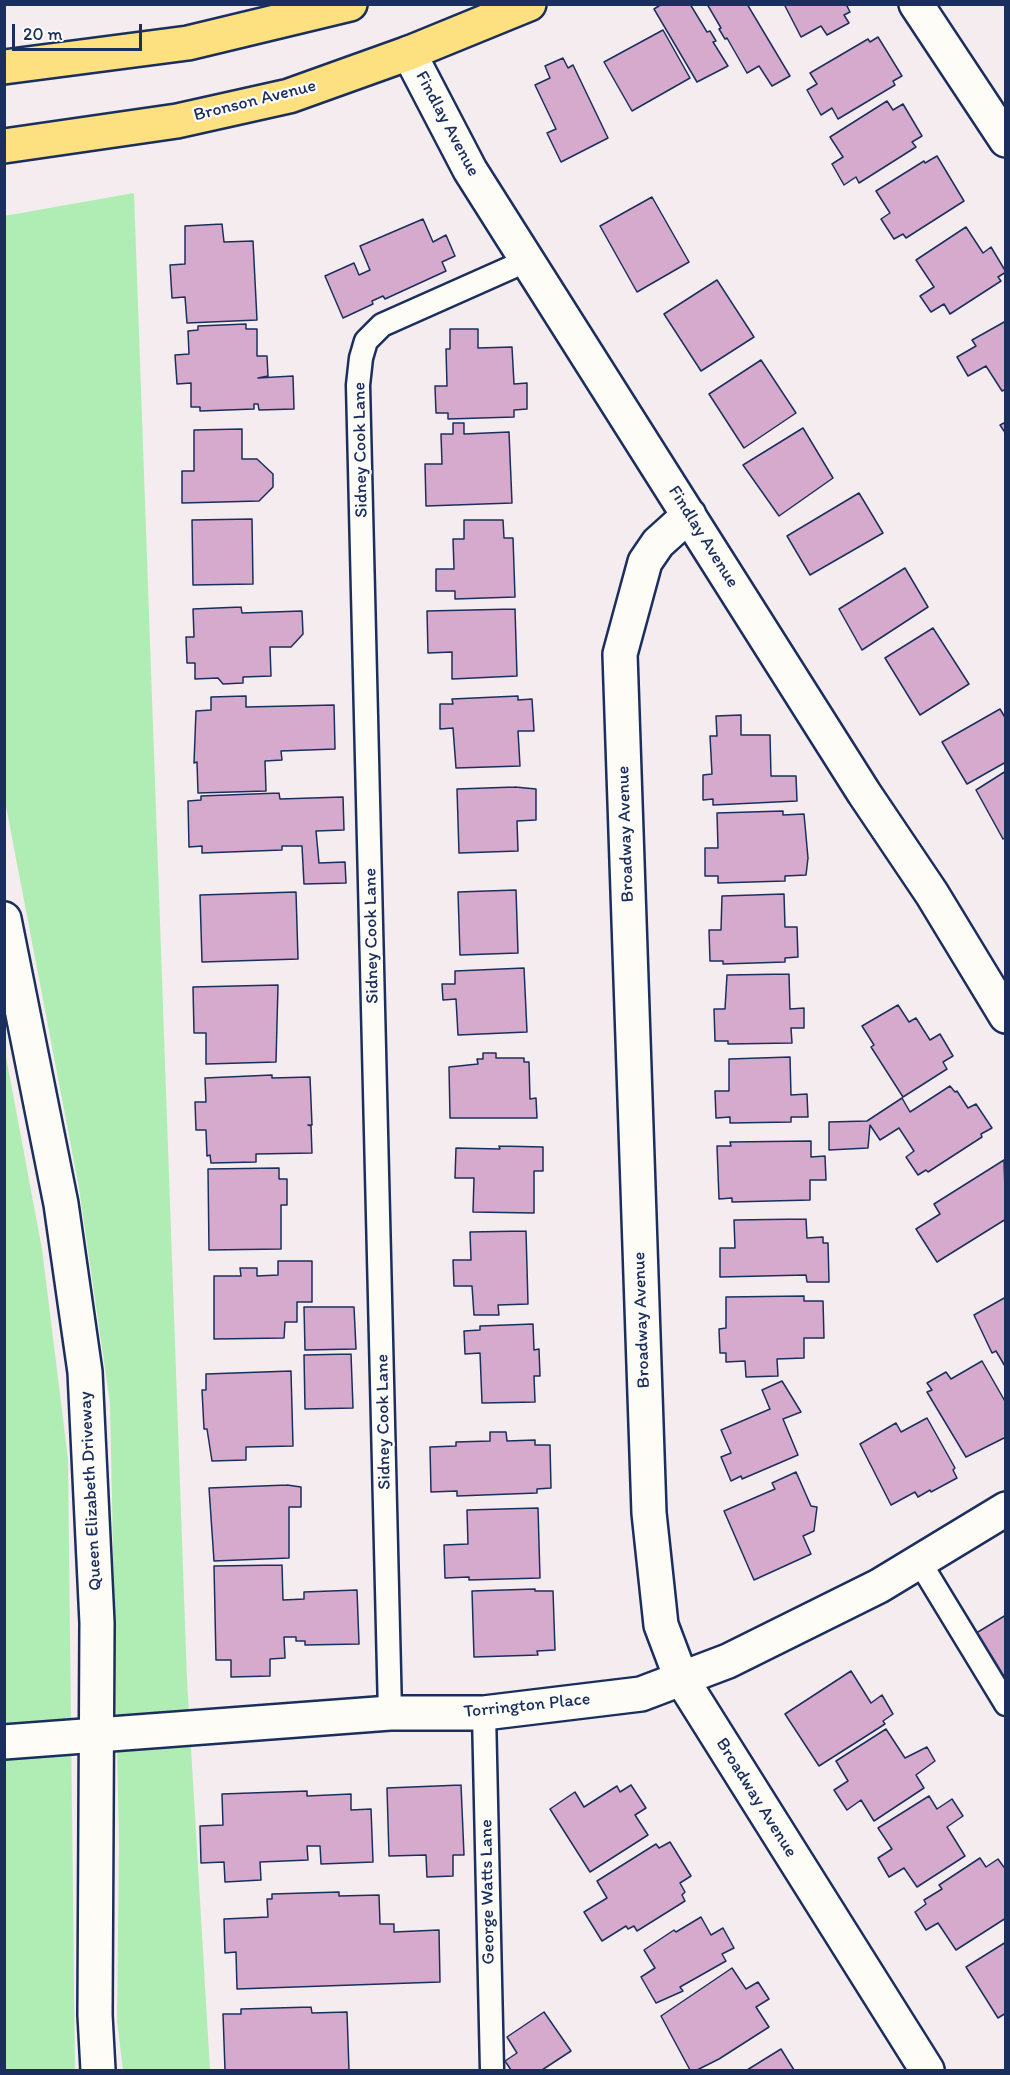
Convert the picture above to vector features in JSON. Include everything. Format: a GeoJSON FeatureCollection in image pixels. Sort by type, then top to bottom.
{"type":"FeatureCollection","features":[{"type":"Feature","properties":{"kind":"main road"},"geometry":{"type":"LineString","coordinates":[[4,67],[188,43],[350,4]]}},
{"type":"Feature","properties":{"kind":"main road","name":"Bronson Avenue"},"geometry":{"type":"LineString","coordinates":[[4,146],[177,121],[288,96],[410,53],[529,4]]}},
{"type":"Feature","properties":{"kind":"street"},"geometry":{"type":"LineString","coordinates":[[916,4],[1005,140]]}},
{"type":"Feature","properties":{"kind":"street","name":"Findlay Avenue"},"geometry":{"type":"LineString","coordinates":[[410,53],[470,170],[864,793],[932,894],[1005,1016]]}},
{"type":"Feature","properties":{"kind":"street","name":"Broadway Avenue"},"geometry":{"type":"LineString","coordinates":[[689,515],[658,543],[645,562],[620,654],[649,1512],[661,1625],[681,1678],[927,2070]]}},
{"type":"Feature","properties":{"kind":"street","name":"Queen Elizabeth Driveway"},"geometry":{"type":"LineString","coordinates":[[4,919],[61,1204],[85,1372],[97,1623],[95,2015],[98,2070]]}},
{"type":"Feature","properties":{"kind":"street","name":"Torrington Place"},"geometry":{"type":"LineString","coordinates":[[4,1742],[390,1713],[484,1713],[641,1694],[728,1661],[879,1586],[1005,1509]]}},
{"type":"Feature","properties":{"kind":"lane","name":"Sidney Cook Lane"},"geometry":{"type":"LineString","coordinates":[[390,1713],[358,385],[361,358],[366,341],[382,325],[528,260]]}},
{"type":"Feature","properties":{"kind":"lane"},"geometry":{"type":"LineString","coordinates":[[919,1561],[1005,1704]]}},
{"type":"Feature","properties":{"kind":"lane","name":"George Watts Lane"},"geometry":{"type":"LineString","coordinates":[[484,1713],[492,2070]]}},
{"type":"Feature","properties":{"kind":"green space"},"geometry":{"type":"Polygon","coordinates":[[[134,193],[187,1680],[210,2070],[123,2070],[117,2021],[119,1845],[110,1403],[79,1188],[5,801],[4,216],[134,193]]]}},
{"type":"Feature","properties":{"kind":"green space"},"geometry":{"type":"Polygon","coordinates":[[[4,1046],[42,1249],[68,1459],[75,2070],[5,2070],[4,1046]]]}},
{"type":"Feature","properties":{"kind":"building"},"geometry":{"type":"Polygon","coordinates":[[[662,4],[690,4],[707,32],[710,31],[716,41],[713,42],[728,66],[697,82],[654,9],[662,4]]]}},
{"type":"Feature","properties":{"kind":"building"},"geometry":{"type":"Polygon","coordinates":[[[707,4],[747,4],[790,76],[772,86],[759,66],[747,73],[727,38],[725,39],[719,29],[721,28],[707,4]]]}},
{"type":"Feature","properties":{"kind":"building"},"geometry":{"type":"Polygon","coordinates":[[[784,4],[846,4],[850,12],[844,15],[849,23],[827,35],[821,26],[801,37],[784,4]]]}},
{"type":"Feature","properties":{"kind":"building"},"geometry":{"type":"Polygon","coordinates":[[[663,30],[690,78],[632,111],[604,62],[663,30]]]}},
{"type":"Feature","properties":{"kind":"building"},"geometry":{"type":"Polygon","coordinates":[[[878,37],[902,76],[893,81],[895,85],[838,119],[832,108],[821,115],[807,90],[817,84],[810,73],[868,39],[870,42],[878,37]]]}},
{"type":"Feature","properties":{"kind":"building"},"geometry":{"type":"Polygon","coordinates":[[[563,58],[568,68],[573,65],[608,138],[561,162],[547,133],[556,129],[535,85],[550,78],[545,66],[563,58]]]}},
{"type":"Feature","properties":{"kind":"building"},"geometry":{"type":"Polygon","coordinates":[[[887,101],[893,110],[903,104],[922,136],[912,142],[916,147],[859,183],[856,177],[844,185],[832,164],[843,157],[830,137],[887,101]]]}},
{"type":"Feature","properties":{"kind":"building"},"geometry":{"type":"Polygon","coordinates":[[[937,156],[964,201],[906,238],[903,234],[894,239],[881,219],[890,213],[876,191],[924,161],[925,163],[937,156]]]}},
{"type":"Feature","properties":{"kind":"building"},"geometry":{"type":"Polygon","coordinates":[[[652,197],[689,262],[637,292],[600,226],[652,197]]]}},
{"type":"Feature","properties":{"kind":"building"},"geometry":{"type":"Polygon","coordinates":[[[423,219],[433,242],[446,235],[455,256],[442,262],[446,271],[385,299],[383,296],[372,301],[373,304],[343,318],[325,276],[354,263],[359,275],[370,270],[360,246],[423,219]]]}},
{"type":"Feature","properties":{"kind":"building"},"geometry":{"type":"Polygon","coordinates":[[[222,224],[224,242],[253,241],[257,320],[187,323],[185,297],[172,298],[170,265],[185,264],[185,226],[222,224]]]}},
{"type":"Feature","properties":{"kind":"building"},"geometry":{"type":"Polygon","coordinates":[[[966,227],[983,253],[991,247],[1006,272],[998,277],[1001,281],[950,314],[944,304],[931,312],[920,296],[934,287],[916,260],[966,227]]]}},
{"type":"Feature","properties":{"kind":"building"},"geometry":{"type":"Polygon","coordinates":[[[717,280],[754,337],[701,371],[664,314],[717,280]]]}},
{"type":"Feature","properties":{"kind":"building"},"geometry":{"type":"Polygon","coordinates":[[[1006,321],[1006,389],[1002,391],[986,366],[968,376],[957,357],[976,346],[972,340],[1006,321]]]}},
{"type":"Feature","properties":{"kind":"building"},"geometry":{"type":"Polygon","coordinates":[[[246,324],[246,329],[257,329],[257,356],[267,356],[268,376],[258,378],[293,376],[294,409],[259,410],[258,404],[254,404],[254,409],[200,411],[200,407],[191,407],[191,383],[177,384],[175,355],[189,354],[188,331],[198,330],[198,326],[246,324]]]}},
{"type":"Feature","properties":{"kind":"building"},"geometry":{"type":"Polygon","coordinates":[[[450,329],[478,329],[478,348],[512,347],[514,384],[527,383],[527,409],[514,410],[514,417],[448,419],[448,413],[436,413],[435,386],[447,386],[446,349],[450,349],[450,329]]]}},
{"type":"Feature","properties":{"kind":"building"},"geometry":{"type":"Polygon","coordinates":[[[761,360],[796,413],[744,448],[709,394],[761,360]]]}},
{"type":"Feature","properties":{"kind":"building"},"geometry":{"type":"Polygon","coordinates":[[[1006,422],[1006,434],[1000,425],[1006,422]]]}},
{"type":"Feature","properties":{"kind":"building"},"geometry":{"type":"Polygon","coordinates":[[[453,423],[464,423],[464,434],[509,432],[512,503],[426,506],[425,464],[442,464],[441,434],[453,434],[453,423]]]}},
{"type":"Feature","properties":{"kind":"building"},"geometry":{"type":"Polygon","coordinates":[[[803,428],[833,478],[779,516],[743,465],[803,428]]]}},
{"type":"Feature","properties":{"kind":"building"},"geometry":{"type":"Polygon","coordinates":[[[242,429],[242,459],[257,459],[273,474],[273,487],[259,501],[182,503],[182,471],[194,471],[194,430],[242,429]]]}},
{"type":"Feature","properties":{"kind":"building"},"geometry":{"type":"Polygon","coordinates":[[[859,493],[883,533],[810,575],[787,536],[859,493]]]}},
{"type":"Feature","properties":{"kind":"building"},"geometry":{"type":"Polygon","coordinates":[[[252,519],[253,584],[193,585],[192,520],[252,519]]]}},
{"type":"Feature","properties":{"kind":"building"},"geometry":{"type":"Polygon","coordinates":[[[464,520],[503,520],[504,538],[513,538],[515,597],[455,599],[455,591],[436,591],[436,569],[454,569],[453,539],[464,539],[464,520]]]}},
{"type":"Feature","properties":{"kind":"building"},"geometry":{"type":"Polygon","coordinates":[[[905,568],[928,607],[862,650],[839,609],[905,568]]]}},
{"type":"Feature","properties":{"kind":"building"},"geometry":{"type":"Polygon","coordinates":[[[241,607],[242,613],[302,611],[303,634],[291,647],[270,647],[271,676],[243,677],[243,683],[223,684],[218,678],[195,679],[195,663],[187,663],[186,637],[194,637],[193,609],[241,607]]]}},
{"type":"Feature","properties":{"kind":"building"},"geometry":{"type":"Polygon","coordinates":[[[515,609],[517,676],[452,679],[452,652],[428,653],[427,611],[515,609]]]}},
{"type":"Feature","properties":{"kind":"building"},"geometry":{"type":"Polygon","coordinates":[[[933,628],[969,684],[920,715],[885,658],[933,628]]]}},
{"type":"Feature","properties":{"kind":"building"},"geometry":{"type":"Polygon","coordinates":[[[246,696],[246,707],[334,705],[335,749],[281,751],[282,760],[265,761],[266,791],[198,793],[197,762],[194,763],[196,711],[211,710],[211,697],[246,696]]]}},
{"type":"Feature","properties":{"kind":"building"},"geometry":{"type":"Polygon","coordinates":[[[518,696],[518,700],[532,699],[534,731],[518,731],[520,766],[456,768],[453,728],[440,729],[440,704],[453,704],[452,699],[518,696]]]}},
{"type":"Feature","properties":{"kind":"building"},"geometry":{"type":"Polygon","coordinates":[[[1000,709],[1006,719],[1006,762],[967,784],[942,742],[1000,709]]]}},
{"type":"Feature","properties":{"kind":"building"},"geometry":{"type":"Polygon","coordinates":[[[741,715],[741,735],[770,735],[771,776],[796,776],[797,801],[713,805],[713,799],[703,800],[703,775],[712,774],[710,736],[717,736],[716,716],[741,715]]]}},
{"type":"Feature","properties":{"kind":"building"},"geometry":{"type":"Polygon","coordinates":[[[1006,771],[1006,837],[1003,839],[976,790],[1006,771]]]}},
{"type":"Feature","properties":{"kind":"building"},"geometry":{"type":"Polygon","coordinates":[[[515,787],[536,789],[536,820],[517,821],[518,851],[459,853],[457,789],[515,787]]]}},
{"type":"Feature","properties":{"kind":"building"},"geometry":{"type":"Polygon","coordinates":[[[279,793],[280,799],[343,797],[344,830],[316,831],[319,863],[345,862],[346,883],[304,884],[302,846],[282,846],[282,850],[202,853],[202,846],[189,847],[188,801],[201,800],[201,796],[279,793]]]}},
{"type":"Feature","properties":{"kind":"building"},"geometry":{"type":"Polygon","coordinates":[[[783,811],[783,815],[804,814],[808,858],[806,875],[785,876],[785,881],[718,883],[718,876],[705,876],[705,848],[718,848],[717,813],[783,811]]]}},
{"type":"Feature","properties":{"kind":"building"},"geometry":{"type":"Polygon","coordinates":[[[516,890],[518,953],[460,955],[458,892],[516,890]]]}},
{"type":"Feature","properties":{"kind":"building"},"geometry":{"type":"Polygon","coordinates":[[[296,892],[298,959],[202,962],[200,895],[296,892]]]}},
{"type":"Feature","properties":{"kind":"building"},"geometry":{"type":"Polygon","coordinates":[[[784,894],[785,927],[797,927],[798,957],[785,958],[785,962],[723,964],[723,961],[710,961],[709,930],[721,930],[722,896],[784,894]]]}},
{"type":"Feature","properties":{"kind":"building"},"geometry":{"type":"Polygon","coordinates":[[[524,968],[527,1032],[458,1035],[456,999],[443,1000],[442,984],[455,984],[455,971],[524,968]]]}},
{"type":"Feature","properties":{"kind":"building"},"geometry":{"type":"Polygon","coordinates":[[[789,974],[790,1009],[804,1008],[804,1028],[791,1028],[792,1043],[728,1044],[728,1041],[715,1041],[714,1009],[725,1009],[727,975],[789,974]]]}},
{"type":"Feature","properties":{"kind":"building"},"geometry":{"type":"Polygon","coordinates":[[[278,985],[276,1062],[206,1064],[206,1033],[194,1033],[193,987],[278,985]]]}},
{"type":"Feature","properties":{"kind":"building"},"geometry":{"type":"Polygon","coordinates":[[[898,1005],[909,1022],[916,1018],[930,1040],[940,1034],[953,1056],[943,1062],[947,1069],[903,1097],[871,1047],[874,1045],[862,1026],[898,1005]]]}},
{"type":"Feature","properties":{"kind":"building"},"geometry":{"type":"Polygon","coordinates":[[[483,1053],[496,1053],[496,1058],[524,1058],[524,1062],[529,1062],[530,1099],[536,1098],[537,1118],[450,1118],[449,1067],[478,1064],[477,1059],[483,1059],[483,1053]]]}},
{"type":"Feature","properties":{"kind":"building"},"geometry":{"type":"Polygon","coordinates":[[[790,1057],[791,1095],[807,1094],[808,1117],[791,1117],[791,1122],[730,1123],[730,1117],[716,1118],[715,1091],[729,1091],[729,1059],[790,1057]]]}},
{"type":"Feature","properties":{"kind":"building"},"geometry":{"type":"Polygon","coordinates":[[[272,1075],[272,1078],[310,1077],[312,1125],[308,1125],[311,1126],[312,1153],[256,1154],[256,1162],[211,1163],[210,1155],[207,1156],[206,1130],[196,1130],[195,1102],[206,1102],[205,1078],[272,1075]]]}},
{"type":"Feature","properties":{"kind":"building"},"geometry":{"type":"Polygon","coordinates":[[[950,1086],[955,1092],[957,1091],[968,1108],[976,1104],[992,1128],[928,1172],[926,1170],[918,1175],[906,1157],[914,1151],[899,1128],[880,1140],[870,1125],[868,1148],[829,1150],[829,1122],[867,1121],[902,1098],[910,1112],[950,1086]]]}},
{"type":"Feature","properties":{"kind":"building"},"geometry":{"type":"Polygon","coordinates":[[[811,1141],[811,1157],[825,1156],[826,1180],[810,1180],[810,1200],[732,1202],[732,1198],[719,1199],[717,1146],[731,1146],[730,1142],[811,1141]]]}},
{"type":"Feature","properties":{"kind":"building"},"geometry":{"type":"Polygon","coordinates":[[[499,1146],[543,1147],[543,1171],[534,1171],[534,1213],[473,1212],[474,1178],[455,1178],[456,1148],[500,1149],[499,1146]]]}},
{"type":"Feature","properties":{"kind":"building"},"geometry":{"type":"Polygon","coordinates":[[[1004,1160],[1006,1219],[937,1262],[916,1229],[940,1214],[934,1204],[1004,1160]]]}},
{"type":"Feature","properties":{"kind":"building"},"geometry":{"type":"Polygon","coordinates":[[[279,1168],[279,1179],[287,1179],[287,1205],[281,1205],[281,1249],[209,1250],[208,1169],[279,1168]]]}},
{"type":"Feature","properties":{"kind":"building"},"geometry":{"type":"Polygon","coordinates":[[[806,1219],[807,1238],[823,1237],[823,1243],[828,1243],[829,1282],[807,1282],[806,1275],[720,1277],[720,1248],[735,1248],[734,1220],[806,1219]]]}},
{"type":"Feature","properties":{"kind":"building"},"geometry":{"type":"Polygon","coordinates":[[[526,1231],[528,1304],[498,1305],[499,1315],[474,1315],[472,1286],[454,1286],[453,1260],[471,1260],[470,1232],[526,1231]]]}},
{"type":"Feature","properties":{"kind":"building"},"geometry":{"type":"Polygon","coordinates":[[[278,1261],[312,1261],[312,1302],[297,1302],[297,1322],[285,1322],[284,1338],[214,1339],[214,1276],[241,1276],[240,1268],[257,1268],[257,1276],[278,1275],[278,1261]]]}},
{"type":"Feature","properties":{"kind":"building"},"geometry":{"type":"Polygon","coordinates":[[[804,1296],[804,1301],[823,1301],[824,1338],[804,1338],[804,1358],[777,1359],[778,1376],[746,1377],[745,1361],[726,1362],[726,1353],[720,1353],[719,1329],[726,1328],[726,1297],[804,1296]]]}},
{"type":"Feature","properties":{"kind":"building"},"geometry":{"type":"Polygon","coordinates":[[[1006,1297],[1006,1368],[996,1351],[992,1353],[974,1315],[1006,1297]]]}},
{"type":"Feature","properties":{"kind":"building"},"geometry":{"type":"Polygon","coordinates":[[[304,1307],[354,1307],[356,1349],[305,1350],[304,1307]]]}},
{"type":"Feature","properties":{"kind":"building"},"geometry":{"type":"Polygon","coordinates":[[[533,1324],[534,1350],[539,1349],[540,1376],[534,1376],[535,1402],[482,1403],[480,1353],[465,1354],[464,1331],[480,1330],[480,1326],[533,1324]]]}},
{"type":"Feature","properties":{"kind":"building"},"geometry":{"type":"Polygon","coordinates":[[[351,1354],[353,1408],[305,1409],[304,1355],[351,1354]]]}},
{"type":"Feature","properties":{"kind":"building"},"geometry":{"type":"Polygon","coordinates":[[[982,1361],[1006,1403],[1006,1437],[966,1457],[927,1392],[932,1390],[927,1383],[946,1372],[951,1379],[982,1361]]]}},
{"type":"Feature","properties":{"kind":"building"},"geometry":{"type":"Polygon","coordinates":[[[291,1371],[293,1446],[246,1447],[246,1460],[212,1461],[207,1429],[204,1429],[202,1390],[206,1390],[206,1374],[291,1371]]]}},
{"type":"Feature","properties":{"kind":"building"},"geometry":{"type":"Polygon","coordinates":[[[782,1381],[801,1412],[783,1419],[798,1455],[742,1479],[741,1476],[731,1481],[721,1457],[731,1453],[721,1430],[770,1409],[762,1390],[782,1381]]]}},
{"type":"Feature","properties":{"kind":"building"},"geometry":{"type":"Polygon","coordinates":[[[927,1418],[955,1468],[953,1470],[957,1478],[931,1492],[930,1490],[918,1497],[915,1492],[891,1505],[860,1444],[896,1423],[901,1432],[927,1418]]]}},
{"type":"Feature","properties":{"kind":"building"},"geometry":{"type":"Polygon","coordinates":[[[490,1432],[506,1432],[507,1441],[535,1440],[535,1445],[550,1445],[551,1488],[537,1489],[537,1493],[457,1496],[457,1491],[431,1492],[430,1447],[456,1446],[456,1442],[490,1441],[490,1432]]]}},
{"type":"Feature","properties":{"kind":"building"},"geometry":{"type":"Polygon","coordinates":[[[796,1472],[811,1506],[817,1507],[814,1531],[803,1536],[811,1554],[754,1580],[724,1511],[775,1489],[772,1483],[796,1472]]]}},
{"type":"Feature","properties":{"kind":"building"},"geometry":{"type":"Polygon","coordinates":[[[287,1485],[301,1487],[301,1507],[289,1507],[289,1558],[214,1561],[209,1488],[287,1485]]]}},
{"type":"Feature","properties":{"kind":"building"},"geometry":{"type":"Polygon","coordinates":[[[538,1508],[540,1578],[469,1580],[469,1577],[445,1578],[444,1545],[468,1544],[467,1510],[538,1508]]]}},
{"type":"Feature","properties":{"kind":"building"},"geometry":{"type":"Polygon","coordinates":[[[282,1565],[283,1600],[304,1599],[304,1592],[357,1590],[359,1644],[305,1645],[305,1641],[296,1641],[296,1637],[284,1637],[285,1658],[270,1659],[270,1676],[231,1677],[231,1660],[216,1660],[214,1566],[282,1565]]]}},
{"type":"Feature","properties":{"kind":"building"},"geometry":{"type":"Polygon","coordinates":[[[535,1589],[535,1591],[553,1591],[555,1650],[537,1651],[538,1655],[474,1657],[472,1591],[535,1589]]]}},
{"type":"Feature","properties":{"kind":"building"},"geometry":{"type":"Polygon","coordinates":[[[1006,1615],[1006,1687],[973,1635],[1006,1615]]]}},
{"type":"Feature","properties":{"kind":"building"},"geometry":{"type":"Polygon","coordinates":[[[851,1671],[871,1703],[882,1695],[893,1714],[883,1721],[885,1724],[819,1766],[785,1714],[851,1671]]]}},
{"type":"Feature","properties":{"kind":"building"},"geometry":{"type":"Polygon","coordinates":[[[886,1729],[905,1758],[927,1747],[935,1761],[916,1775],[924,1788],[874,1821],[861,1800],[847,1810],[834,1790],[848,1781],[836,1761],[886,1729]]]}},
{"type":"Feature","properties":{"kind":"building"},"geometry":{"type":"Polygon","coordinates":[[[461,1785],[464,1855],[453,1855],[453,1876],[427,1877],[426,1855],[389,1856],[387,1788],[461,1785]]]}},
{"type":"Feature","properties":{"kind":"building"},"geometry":{"type":"Polygon","coordinates":[[[631,1785],[646,1808],[635,1815],[648,1835],[590,1872],[550,1809],[575,1792],[584,1807],[617,1786],[620,1792],[631,1785]]]}},
{"type":"Feature","properties":{"kind":"building"},"geometry":{"type":"Polygon","coordinates":[[[307,1791],[307,1796],[351,1794],[351,1810],[371,1809],[373,1862],[321,1864],[320,1846],[307,1846],[308,1860],[260,1862],[261,1880],[225,1882],[224,1862],[201,1863],[200,1826],[223,1825],[222,1794],[307,1791]]]}},
{"type":"Feature","properties":{"kind":"building"},"geometry":{"type":"Polygon","coordinates":[[[929,1796],[937,1809],[952,1799],[963,1816],[947,1827],[965,1856],[917,1887],[904,1868],[889,1877],[878,1858],[892,1849],[878,1828],[929,1796]]]}},
{"type":"Feature","properties":{"kind":"building"},"geometry":{"type":"Polygon","coordinates":[[[670,1842],[691,1876],[680,1883],[685,1892],[682,1895],[685,1901],[637,1931],[634,1926],[628,1929],[626,1926],[602,1941],[584,1912],[607,1898],[597,1881],[656,1844],[659,1848],[670,1842]]]}},
{"type":"Feature","properties":{"kind":"building"},"geometry":{"type":"Polygon","coordinates":[[[980,1858],[986,1867],[998,1859],[1006,1870],[1006,1918],[956,1950],[938,1923],[926,1930],[915,1912],[926,1904],[924,1900],[942,1889],[939,1885],[980,1858]]]}},
{"type":"Feature","properties":{"kind":"building"},"geometry":{"type":"Polygon","coordinates":[[[339,1892],[339,1896],[379,1895],[380,1924],[394,1924],[394,1932],[439,1930],[440,1982],[237,1989],[236,1952],[225,1953],[224,1919],[268,1917],[267,1899],[272,1899],[272,1894],[339,1892]]]}},
{"type":"Feature","properties":{"kind":"building"},"geometry":{"type":"Polygon","coordinates":[[[701,1917],[711,1935],[723,1928],[734,1948],[722,1954],[726,1961],[680,1987],[683,1991],[656,2003],[641,1977],[655,1968],[644,1950],[674,1930],[676,1932],[701,1917]]]}},
{"type":"Feature","properties":{"kind":"building"},"geometry":{"type":"Polygon","coordinates":[[[1006,1942],[1006,2013],[998,2018],[966,1967],[1006,1942]]]}},
{"type":"Feature","properties":{"kind":"building"},"geometry":{"type":"Polygon","coordinates":[[[732,1968],[746,1989],[758,1982],[769,1999],[756,2007],[769,2027],[719,2059],[697,2070],[690,2070],[661,2016],[732,1968]]]}},
{"type":"Feature","properties":{"kind":"building"},"geometry":{"type":"Polygon","coordinates":[[[311,2007],[312,2013],[347,2012],[349,2070],[225,2070],[223,2014],[241,2014],[241,2009],[311,2007]]]}},
{"type":"Feature","properties":{"kind":"building"},"geometry":{"type":"Polygon","coordinates":[[[544,2012],[571,2051],[542,2070],[511,2070],[505,2061],[517,2053],[507,2037],[544,2012]]]}},
{"type":"Feature","properties":{"kind":"building"},"geometry":{"type":"Polygon","coordinates":[[[781,2049],[794,2070],[747,2070],[781,2049]]]}}]}
